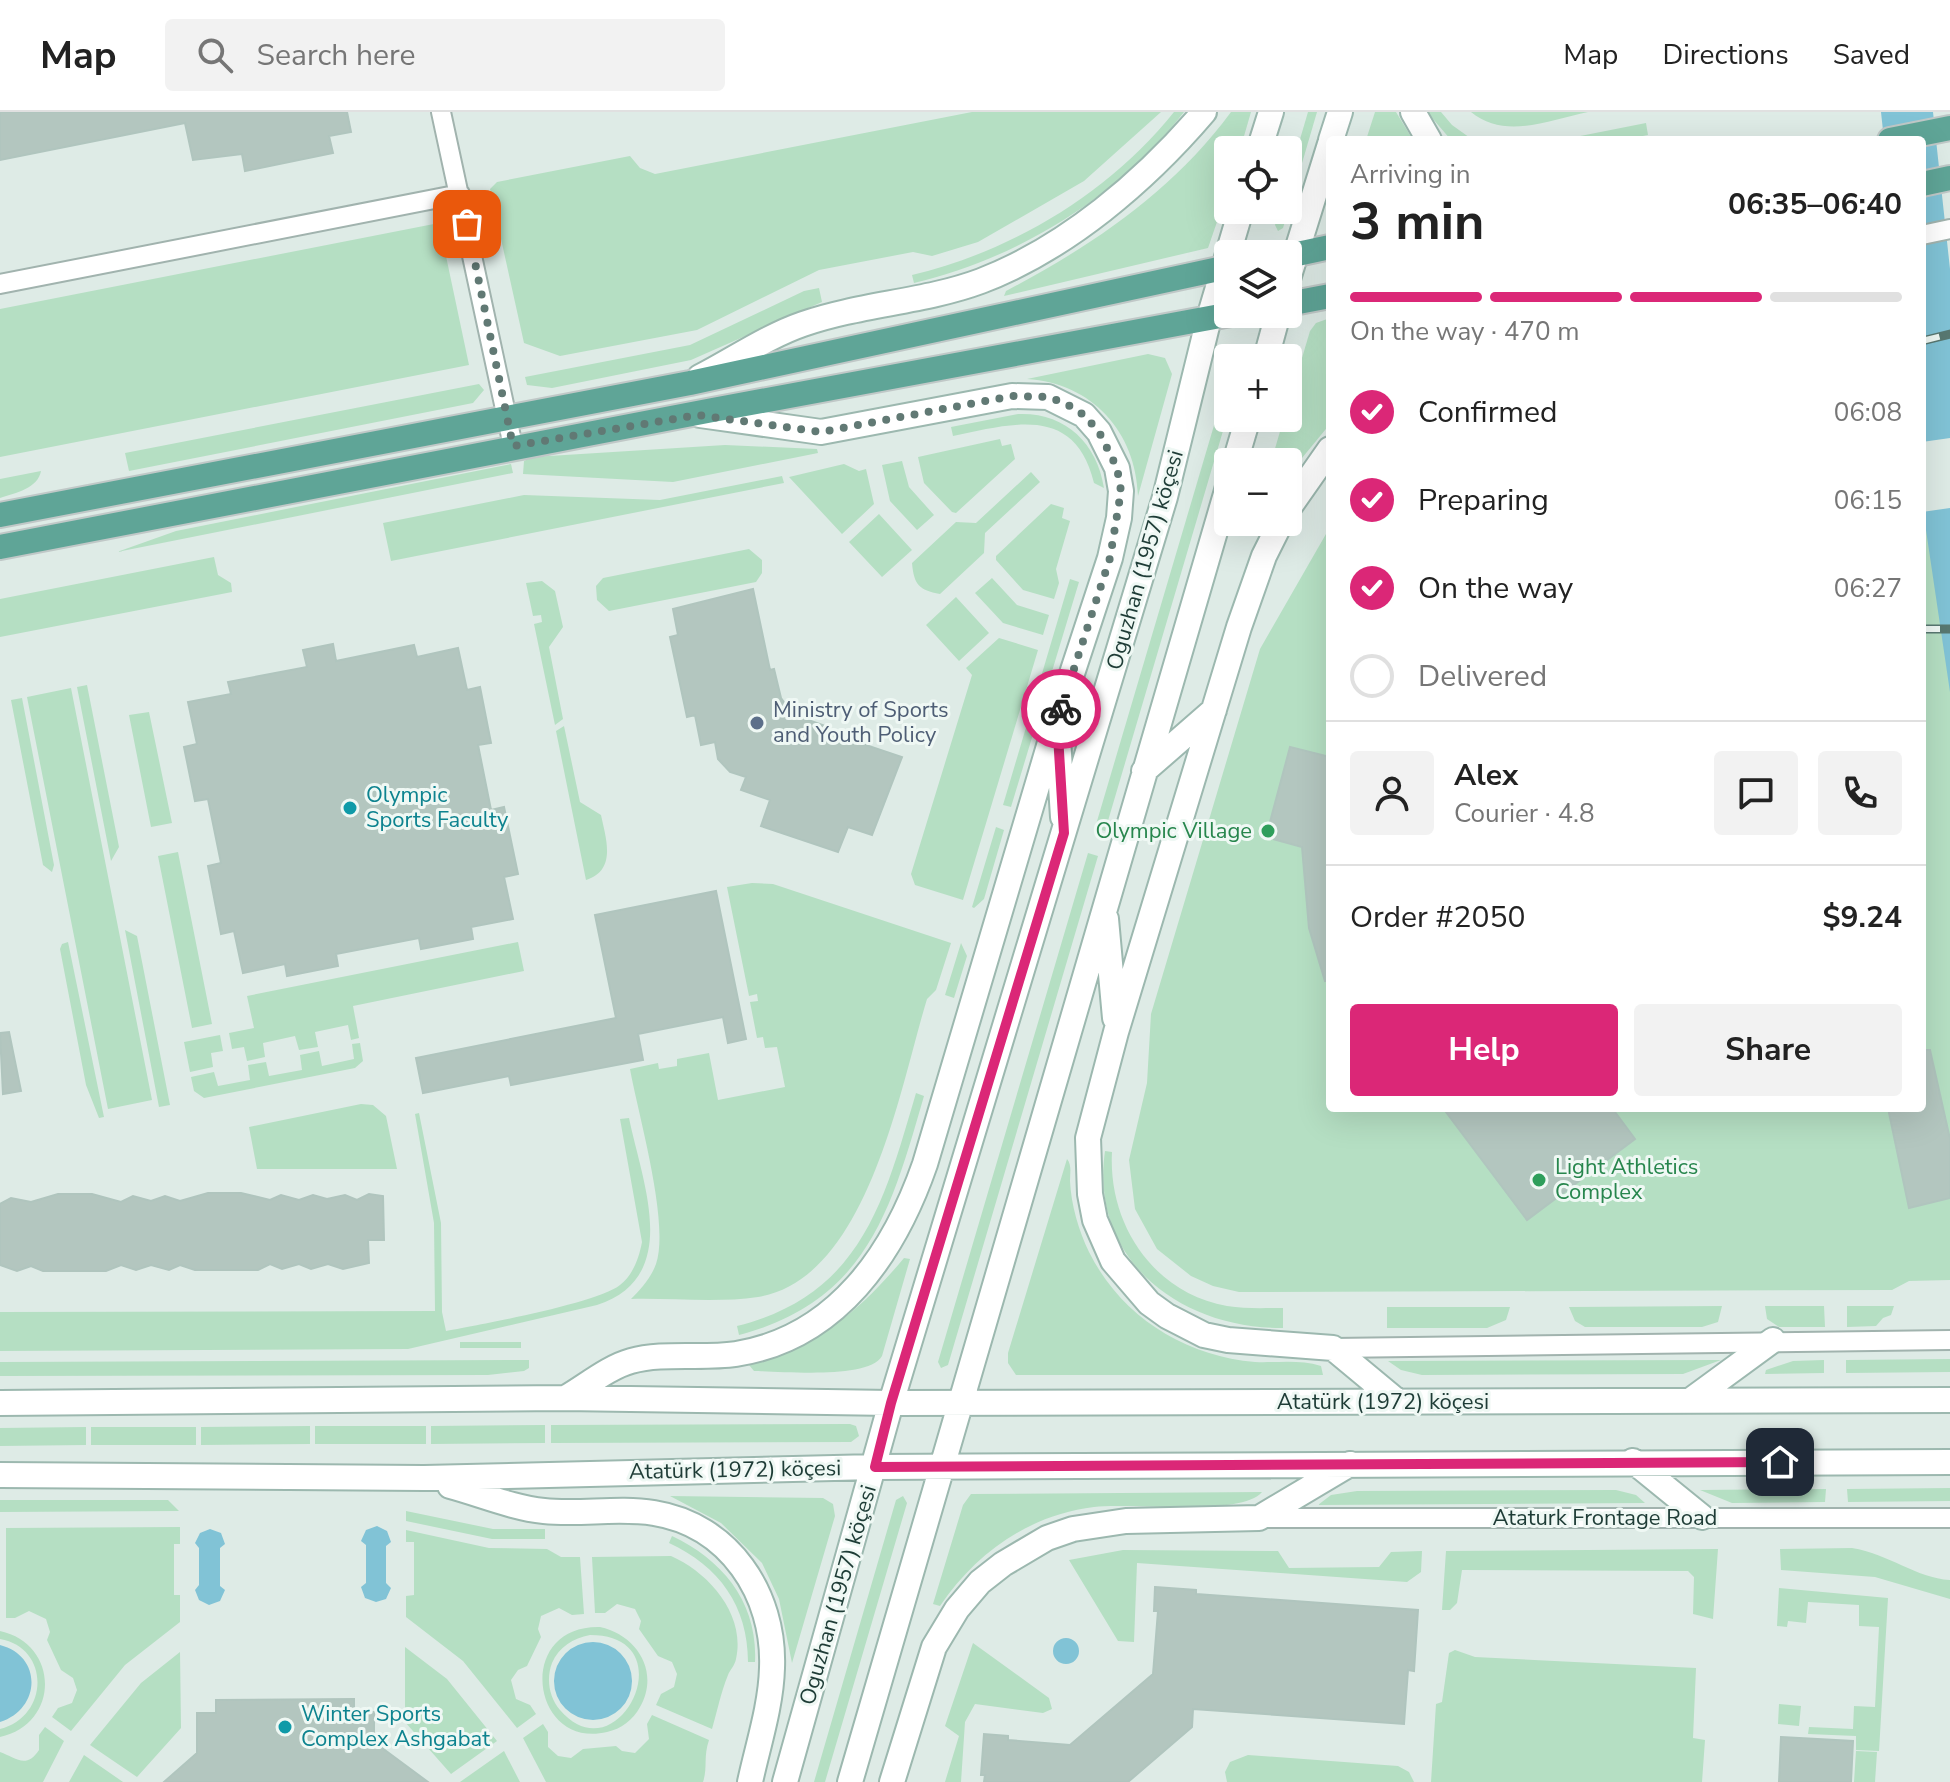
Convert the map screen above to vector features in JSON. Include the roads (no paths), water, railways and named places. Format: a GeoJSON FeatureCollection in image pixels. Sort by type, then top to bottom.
{"type":"FeatureCollection","features":[{"type":"Feature","properties":{"kind":"main road"},"geometry":{"type":"LineString","coordinates":[[690,383],[802,324],[980,282],[1014,266],[1107,205],[1147,172],[1204,112]]}},
{"type":"Feature","properties":{"kind":"main road"},"geometry":{"type":"LineString","coordinates":[[1263,136],[1271,112]]}},
{"type":"Feature","properties":{"kind":"main road"},"geometry":{"type":"LineString","coordinates":[[1333,136],[1340,112]]}},
{"type":"Feature","properties":{"kind":"main road"},"geometry":{"type":"LineString","coordinates":[[1413,112],[1427,136]]}},
{"type":"Feature","properties":{"kind":"main road"},"geometry":{"type":"LineString","coordinates":[[1910,136],[1950,128]]}},
{"type":"Feature","properties":{"kind":"main road"},"geometry":{"type":"LineString","coordinates":[[1297,240],[1326,156]]}},
{"type":"Feature","properties":{"kind":"main road"},"geometry":{"type":"LineString","coordinates":[[1926,183],[1950,178]]}},
{"type":"Feature","properties":{"kind":"main road"},"geometry":{"type":"LineString","coordinates":[[1302,253],[1326,248]]}},
{"type":"Feature","properties":{"kind":"main road"},"geometry":{"type":"LineString","coordinates":[[0,515],[690,383],[1214,270]]}},
{"type":"Feature","properties":{"kind":"main road"},"geometry":{"type":"LineString","coordinates":[[1302,301],[1326,297]]}},
{"type":"Feature","properties":{"kind":"main road"},"geometry":{"type":"LineString","coordinates":[[0,547],[513,446],[698,415],[1214,317]]}},
{"type":"Feature","properties":{"kind":"main road","name":"Oguzhan (1957) köçesi"},"geometry":{"type":"LineString","coordinates":[[785,1782],[891,1403],[1216,328]]}},
{"type":"Feature","properties":{"kind":"main road"},"geometry":{"type":"LineString","coordinates":[[564,1398],[631,1361],[735,1354],[769,1344],[806,1328],[839,1304],[872,1271],[910,1206],[1057,719],[1110,558],[1119,518],[1121,491],[1117,468],[1099,432],[1084,415],[1065,403],[1032,395],[1012,396],[821,432],[698,415]]}},
{"type":"Feature","properties":{"kind":"main road"},"geometry":{"type":"LineString","coordinates":[[1302,489],[1326,455]]}},
{"type":"Feature","properties":{"kind":"main road"},"geometry":{"type":"LineString","coordinates":[[850,1782],[1214,534]]}},
{"type":"Feature","properties":{"kind":"main road"},"geometry":{"type":"LineString","coordinates":[[1274,536],[1264,556],[1214,710],[1116,1032],[1088,1138],[1087,1163],[1095,1220],[1113,1261],[1149,1303],[1204,1335],[1254,1344],[1333,1348],[1398,1402]]}},
{"type":"Feature","properties":{"kind":"main road"},"geometry":{"type":"LineString","coordinates":[[1144,771],[1214,710]]}},
{"type":"Feature","properties":{"kind":"main road"},"geometry":{"type":"LineString","coordinates":[[1057,719],[1064,833]]}},
{"type":"Feature","properties":{"kind":"main road"},"geometry":{"type":"LineString","coordinates":[[1104,906],[1116,1032]]}},
{"type":"Feature","properties":{"kind":"main road"},"geometry":{"type":"LineString","coordinates":[[955,1065],[1014,997]]}},
{"type":"Feature","properties":{"kind":"main road"},"geometry":{"type":"LineString","coordinates":[[1691,1400],[1773,1340]]}},
{"type":"Feature","properties":{"kind":"main road","name":"Atatürk (1972) köçesi"},"geometry":{"type":"LineString","coordinates":[[0,1403],[564,1398],[891,1403],[1950,1400]]}},
{"type":"Feature","properties":{"kind":"main road"},"geometry":{"type":"LineString","coordinates":[[1633,1461],[1702,1517]]}},
{"type":"Feature","properties":{"kind":"main road","name":"Atatürk (1972) köçesi"},"geometry":{"type":"LineString","coordinates":[[0,1475],[424,1478],[875,1467],[1633,1461],[1950,1462]]}},
{"type":"Feature","properties":{"kind":"main road"},"geometry":{"type":"LineString","coordinates":[[892,1782],[934,1647],[957,1609],[980,1582],[1003,1564],[1047,1538],[1073,1529],[1126,1521],[1259,1518],[1351,1464]]}},
{"type":"Feature","properties":{"kind":"main road"},"geometry":{"type":"LineString","coordinates":[[424,1478],[543,1511],[653,1513],[683,1520],[720,1542],[758,1590],[772,1646],[768,1699],[750,1782]]}},
{"type":"Feature","properties":{"kind":"street"},"geometry":{"type":"LineString","coordinates":[[441,112],[513,446]]}},
{"type":"Feature","properties":{"kind":"street"},"geometry":{"type":"LineString","coordinates":[[0,284],[460,194]]}},
{"type":"Feature","properties":{"kind":"street"},"geometry":{"type":"LineString","coordinates":[[1926,234],[1950,229]]}},
{"type":"Feature","properties":{"kind":"street"},"geometry":{"type":"LineString","coordinates":[[1333,1348],[1950,1340]]}},
{"type":"Feature","properties":{"kind":"street","name":"Ataturk Frontage Road"},"geometry":{"type":"LineString","coordinates":[[1259,1518],[1950,1518]]}},
{"type":"Feature","properties":{"kind":"water"},"geometry":{"type":"Polygon","coordinates":[[[1881,112],[1933,112],[1950,269],[1950,692],[1926,530],[1926,136],[1884,136],[1881,112]]]}},
{"type":"Feature","properties":{"kind":"water"},"geometry":{"type":"Polygon","coordinates":[[[377,1526],[387,1531],[391,1542],[386,1546],[386,1583],[391,1588],[386,1599],[376,1602],[365,1598],[361,1587],[366,1583],[366,1545],[361,1541],[366,1530],[377,1526]]]}},
{"type":"Feature","properties":{"kind":"water"},"geometry":{"type":"Polygon","coordinates":[[[210,1529],[221,1533],[225,1544],[220,1548],[220,1586],[225,1590],[220,1601],[209,1605],[199,1600],[195,1590],[199,1585],[199,1548],[195,1543],[200,1533],[210,1529]]]}},
{"type":"Feature","properties":{"kind":"water"},"geometry":{"type":"Polygon","coordinates":[[[1066,1638],[1075,1642],[1079,1651],[1075,1660],[1066,1664],[1057,1660],[1053,1651],[1057,1642],[1066,1638]]]}},
{"type":"Feature","properties":{"kind":"water"},"geometry":{"type":"Polygon","coordinates":[[[593,1642],[608,1645],[621,1653],[629,1666],[632,1681],[629,1696],[621,1709],[608,1717],[593,1720],[578,1717],[565,1709],[557,1696],[554,1681],[557,1666],[565,1653],[578,1645],[593,1642]]]}},
{"type":"Feature","properties":{"kind":"water"},"geometry":{"type":"Polygon","coordinates":[[[0,1645],[24,1660],[32,1683],[23,1706],[0,1722],[0,1645]]]}},
{"type":"Feature","properties":{"kind":"railway"},"geometry":{"type":"LineString","coordinates":[[1926,340],[1950,334]]}},
{"type":"Feature","properties":{"kind":"railway"},"geometry":{"type":"LineString","coordinates":[[1926,629],[1950,629]]}},
{"type":"Feature","properties":{"kind":"place","name":"Ministry of Sports and Youth Policy"},"geometry":{"type":"Point","coordinates":[757,723]}},
{"type":"Feature","properties":{"kind":"place","name":"Olympic Sports Faculty"},"geometry":{"type":"Point","coordinates":[350,808]}},
{"type":"Feature","properties":{"kind":"place","name":"Olympic Village"},"geometry":{"type":"Point","coordinates":[1268,831]}},
{"type":"Feature","properties":{"kind":"place","name":"Light Athletics Complex"},"geometry":{"type":"Point","coordinates":[1539,1180]}},
{"type":"Feature","properties":{"kind":"place","name":"Winter Sports Complex Ashgabat"},"geometry":{"type":"Point","coordinates":[285,1727]}}]}
